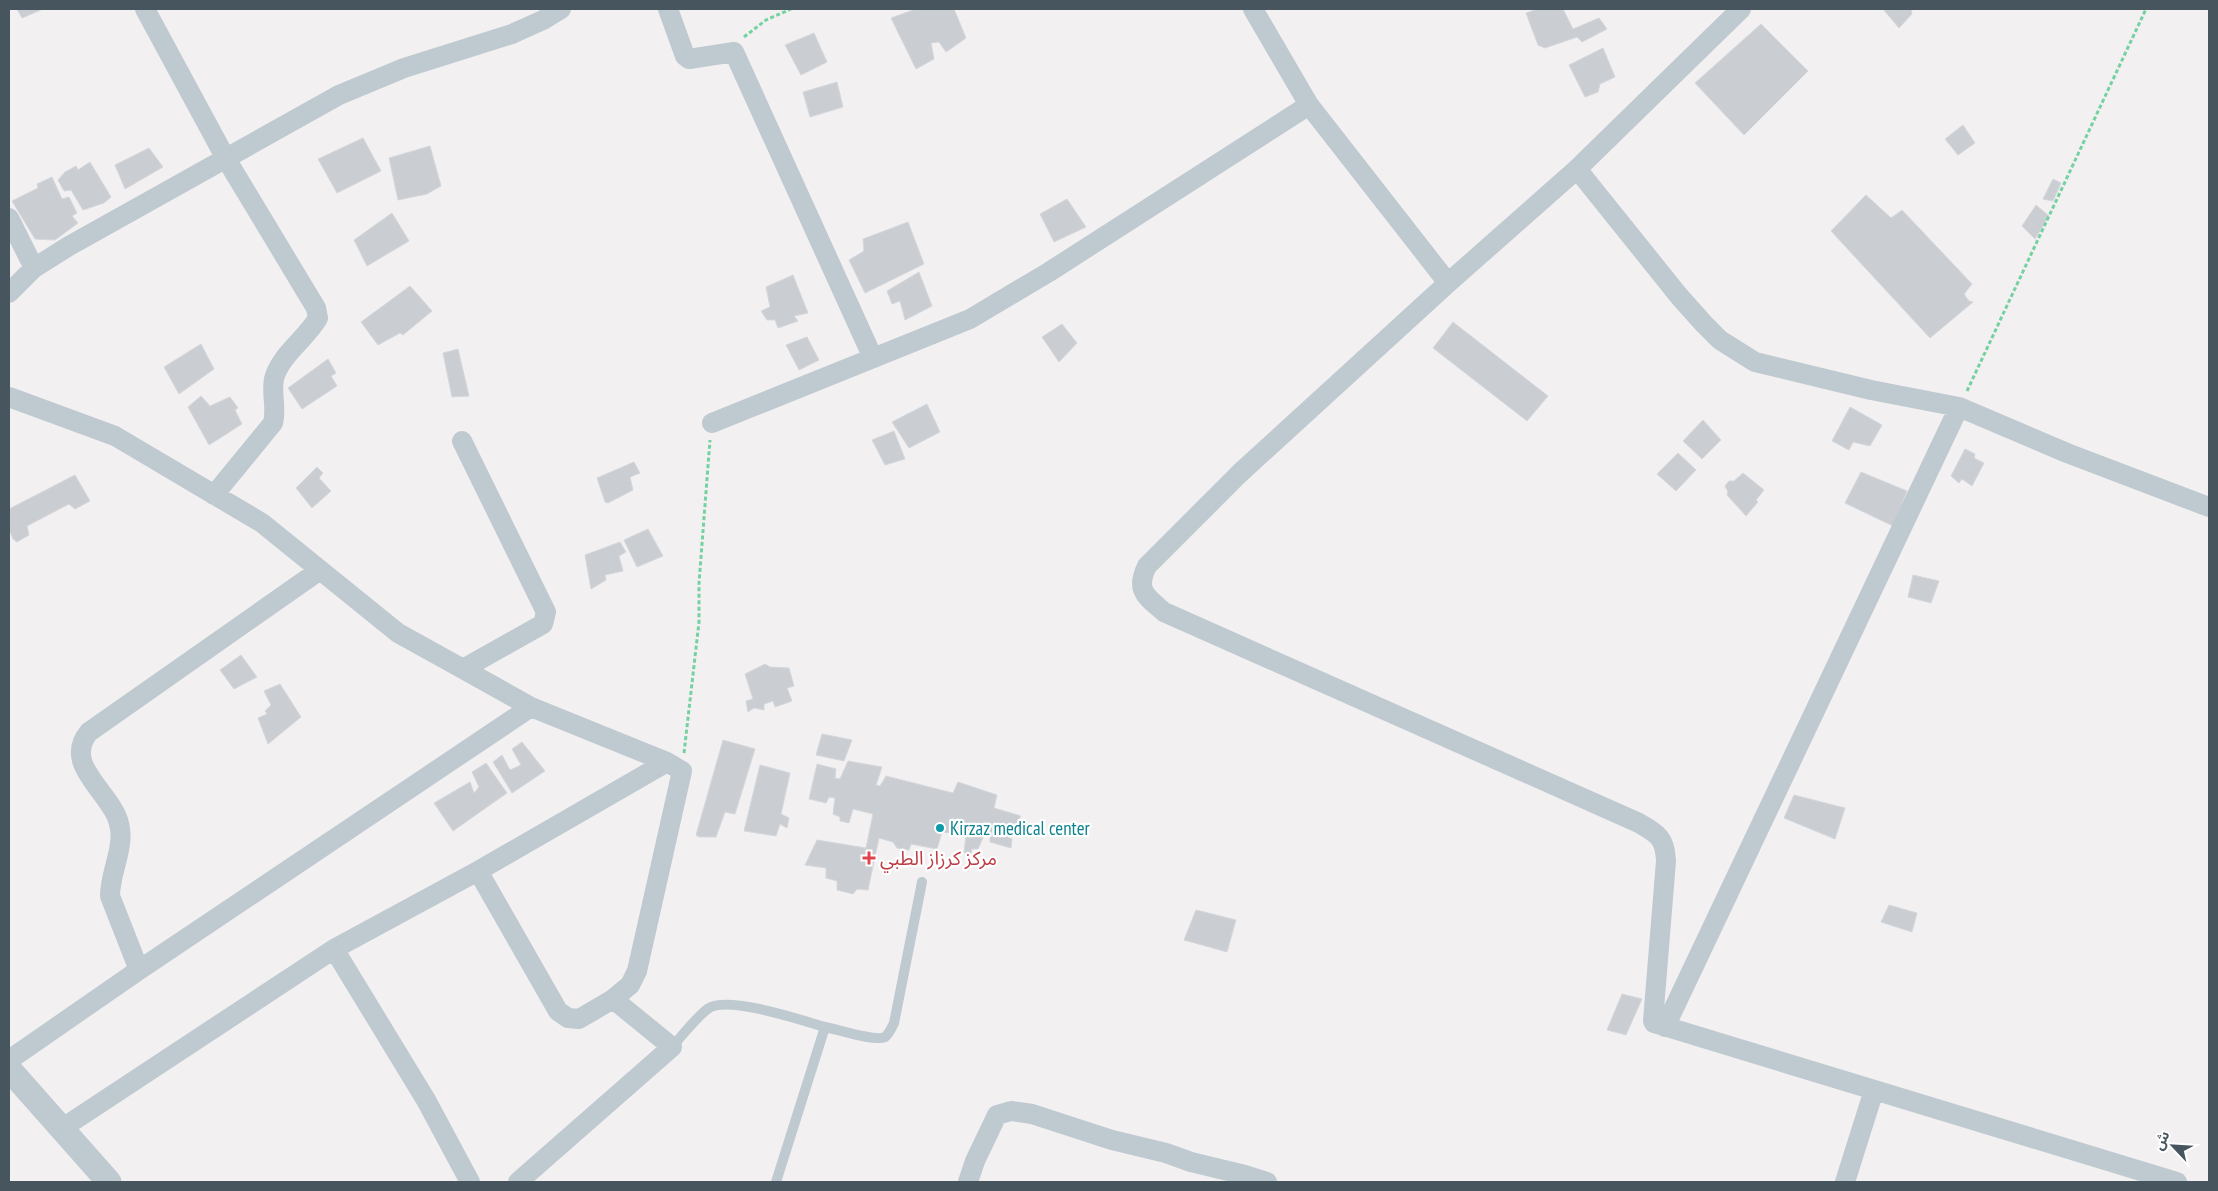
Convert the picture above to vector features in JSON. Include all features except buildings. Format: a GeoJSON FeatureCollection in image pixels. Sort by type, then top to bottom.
{"type":"FeatureCollection","features":[{"type":"Feature","properties":{"kind":"street"},"geometry":{"type":"LineString","coordinates":[[145,9],[225,157],[316,308],[318,318],[274,379],[275,408],[273,423],[214,495]]}},
{"type":"Feature","properties":{"kind":"street"},"geometry":{"type":"LineString","coordinates":[[9,293],[34,268],[69,246],[225,157],[339,95],[404,68],[512,34],[543,20],[561,9]]}},
{"type":"Feature","properties":{"kind":"street"},"geometry":{"type":"LineString","coordinates":[[668,9],[685,56],[689,59],[734,52],[873,358]]}},
{"type":"Feature","properties":{"kind":"street"},"geometry":{"type":"LineString","coordinates":[[1253,9],[1309,105],[1448,283]]}},
{"type":"Feature","properties":{"kind":"street"},"geometry":{"type":"LineString","coordinates":[[1741,9],[1577,169],[1448,283],[1240,473],[1147,566],[1141,586],[1145,596],[1164,612],[1639,823],[1655,833],[1662,840],[1666,861],[1653,1021],[1665,1027],[2177,1182]]}},
{"type":"Feature","properties":{"kind":"street"},"geometry":{"type":"LineString","coordinates":[[712,423],[970,319],[1049,272],[1309,105]]}},
{"type":"Feature","properties":{"kind":"street"},"geometry":{"type":"LineString","coordinates":[[1577,169],[1678,296],[1720,340],[1755,362],[1871,390],[1959,407],[2067,453],[2209,507]]}},
{"type":"Feature","properties":{"kind":"street"},"geometry":{"type":"LineString","coordinates":[[9,218],[34,268]]}},
{"type":"Feature","properties":{"kind":"street"},"geometry":{"type":"LineString","coordinates":[[9,397],[115,436],[262,523],[398,633],[531,707],[675,767]]}},
{"type":"Feature","properties":{"kind":"street"},"geometry":{"type":"LineString","coordinates":[[1665,1027],[1959,407]]}},
{"type":"Feature","properties":{"kind":"street"},"geometry":{"type":"LineString","coordinates":[[462,441],[546,612],[544,624],[463,669]]}},
{"type":"Feature","properties":{"kind":"street"},"geometry":{"type":"LineString","coordinates":[[139,970],[110,896],[110,884],[121,844],[121,828],[115,813],[80,760],[82,741],[89,732],[320,570]]}},
{"type":"Feature","properties":{"kind":"street"},"geometry":{"type":"LineString","coordinates":[[9,1060],[139,970],[531,707]]}},
{"type":"Feature","properties":{"kind":"street"},"geometry":{"type":"LineString","coordinates":[[61,1129],[334,949],[675,767]]}},
{"type":"Feature","properties":{"kind":"street"},"geometry":{"type":"LineString","coordinates":[[478,871],[558,1011],[568,1018],[579,1019],[613,999],[630,986],[637,971],[675,767]]}},
{"type":"Feature","properties":{"kind":"street"},"geometry":{"type":"LineString","coordinates":[[334,949],[426,1100],[470,1182]]}},
{"type":"Feature","properties":{"kind":"street"},"geometry":{"type":"LineString","coordinates":[[518,1182],[672,1047],[613,999]]}},
{"type":"Feature","properties":{"kind":"street"},"geometry":{"type":"LineString","coordinates":[[9,1069],[109,1182]]}},
{"type":"Feature","properties":{"kind":"street"},"geometry":{"type":"LineString","coordinates":[[1846,1182],[1874,1090]]}},
{"type":"Feature","properties":{"kind":"street"},"geometry":{"type":"LineString","coordinates":[[968,1182],[997,1115],[1012,1111],[1032,1114],[1112,1140],[1166,1153],[1191,1162],[1267,1182]]}},
{"type":"Feature","properties":{"kind":"lane"},"geometry":{"type":"LineString","coordinates":[[672,1047],[709,1008],[718,1005],[747,1006],[867,1037],[880,1038],[886,1036],[894,1023],[922,882]]}},
{"type":"Feature","properties":{"kind":"lane"},"geometry":{"type":"LineString","coordinates":[[776,1182],[825,1026]]}},
{"type":"Feature","properties":{"kind":"path"},"geometry":{"type":"LineString","coordinates":[[734,52],[744,37],[766,20],[791,9]]}},
{"type":"Feature","properties":{"kind":"path"},"geometry":{"type":"LineString","coordinates":[[1959,407],[2146,9]]}},
{"type":"Feature","properties":{"kind":"path"},"geometry":{"type":"LineString","coordinates":[[675,767],[699,622],[699,583],[712,423]]}},
{"type":"Feature","properties":{"kind":"place","name":"Kirzaz medical center"},"geometry":{"type":"Point","coordinates":[940,828]}},
{"type":"Feature","properties":{"kind":"place","name":"مركز كرزاز الطبي"},"geometry":{"type":"Point","coordinates":[869,858]}}]}
